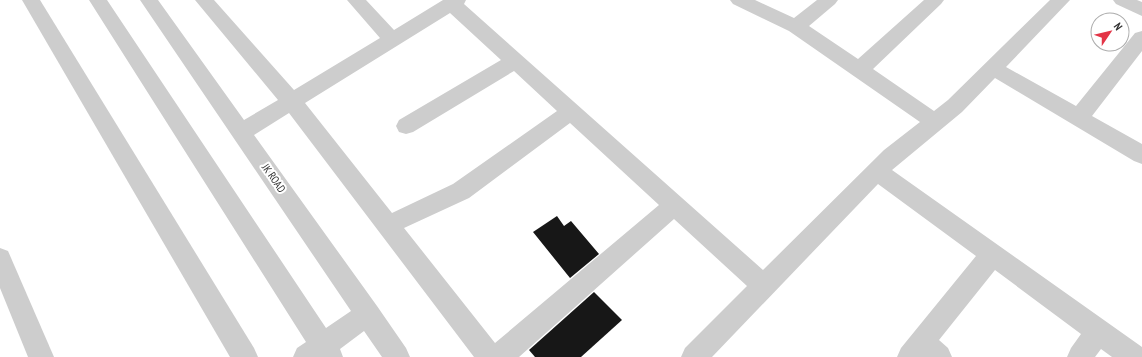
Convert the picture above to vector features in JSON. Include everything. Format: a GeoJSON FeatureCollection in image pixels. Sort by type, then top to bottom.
{"type":"FeatureCollection","features":[{"type":"Feature","properties":{"kind":"street"},"geometry":{"type":"LineString","coordinates":[[31,0],[246,357]]}},
{"type":"Feature","properties":{"kind":"street"},"geometry":{"type":"LineString","coordinates":[[98,0],[224,190],[319,353],[368,314]]}},
{"type":"Feature","properties":{"kind":"street","name":"JK ROAD"},"geometry":{"type":"LineString","coordinates":[[149,0],[398,357]]}},
{"type":"Feature","properties":{"kind":"street"},"geometry":{"type":"LineString","coordinates":[[204,0],[292,102],[490,357]]}},
{"type":"Feature","properties":{"kind":"street"},"geometry":{"type":"LineString","coordinates":[[356,0],[392,40]]}},
{"type":"Feature","properties":{"kind":"street"},"geometry":{"type":"LineString","coordinates":[[739,0],[796,26],[935,122]]}},
{"type":"Feature","properties":{"kind":"street"},"geometry":{"type":"LineString","coordinates":[[796,26],[829,0]]}},
{"type":"Feature","properties":{"kind":"street"},"geometry":{"type":"LineString","coordinates":[[859,70],[935,0]]}},
{"type":"Feature","properties":{"kind":"street"},"geometry":{"type":"LineString","coordinates":[[1122,0],[1142,10]]}},
{"type":"Feature","properties":{"kind":"street"},"geometry":{"type":"LineString","coordinates":[[694,357],[892,156],[955,106],[1058,1]]}},
{"type":"Feature","properties":{"kind":"street"},"geometry":{"type":"LineString","coordinates":[[242,132],[454,2],[571,112],[675,204],[764,286]]}},
{"type":"Feature","properties":{"kind":"street"},"geometry":{"type":"LineString","coordinates":[[1078,118],[1134,61],[1142,38]]}},
{"type":"Feature","properties":{"kind":"street"},"geometry":{"type":"LineString","coordinates":[[406,126],[515,60]]}},
{"type":"Feature","properties":{"kind":"street"},"geometry":{"type":"LineString","coordinates":[[993,68],[1142,156]]}},
{"type":"Feature","properties":{"kind":"street"},"geometry":{"type":"LineString","coordinates":[[388,225],[461,191],[571,112]]}},
{"type":"Feature","properties":{"kind":"street"},"geometry":{"type":"LineString","coordinates":[[877,171],[1134,357]]}},
{"type":"Feature","properties":{"kind":"street"},"geometry":{"type":"LineString","coordinates":[[499,357],[675,204]]}},
{"type":"Feature","properties":{"kind":"street"},"geometry":{"type":"LineString","coordinates":[[924,352],[992,255]]}},
{"type":"Feature","properties":{"kind":"street"},"geometry":{"type":"LineString","coordinates":[[0,259],[41,357]]}},
{"type":"Feature","properties":{"kind":"street"},"geometry":{"type":"LineString","coordinates":[[1080,357],[1098,331]]}},
{"type":"Feature","properties":{"kind":"building"},"geometry":{"type":"Polygon","coordinates":[[[557,216],[564,226],[571,221],[599,254],[570,278],[533,232],[557,216]]]}},
{"type":"Feature","properties":{"kind":"building"},"geometry":{"type":"Polygon","coordinates":[[[594,292],[622,320],[581,357],[535,357],[529,350],[594,292]]]}}]}
